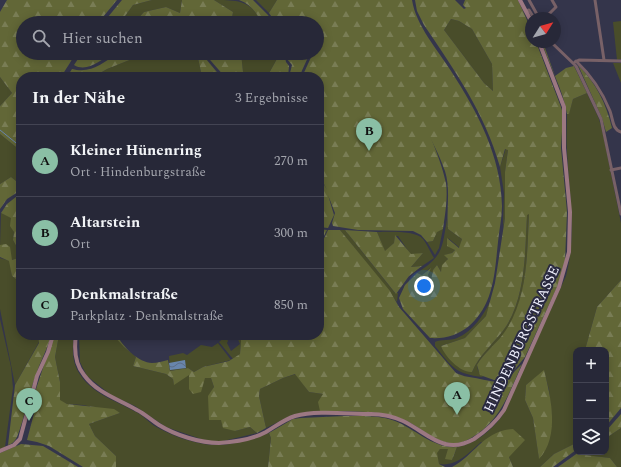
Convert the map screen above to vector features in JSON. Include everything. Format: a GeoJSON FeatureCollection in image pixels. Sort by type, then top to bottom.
{"type":"FeatureCollection","features":[{"type":"Feature","properties":{"kind":"main road"},"geometry":{"type":"LineString","coordinates":[[520,0],[526,11]]}},
{"type":"Feature","properties":{"kind":"main road","name":"HINDENBURGSTRASSE"},"geometry":{"type":"LineString","coordinates":[[76,340],[79,368],[92,384],[109,396],[138,410],[165,428],[204,441],[224,443],[251,437],[265,432],[289,418],[310,414],[373,414],[390,416],[403,421],[438,442],[450,445],[462,444],[477,437],[497,420],[504,410],[559,287],[568,257],[570,212],[564,148],[564,107],[541,48]]}},
{"type":"Feature","properties":{"kind":"main road"},"geometry":{"type":"LineString","coordinates":[[0,451],[16,444],[20,439],[37,376],[52,340]]}},
{"type":"Feature","properties":{"kind":"street"},"geometry":{"type":"LineString","coordinates":[[528,0],[536,12]]}},
{"type":"Feature","properties":{"kind":"street"},"geometry":{"type":"LineString","coordinates":[[551,12],[556,7],[552,0]]}},
{"type":"Feature","properties":{"kind":"street"},"geometry":{"type":"LineString","coordinates":[[595,0],[604,60]]}},
{"type":"Feature","properties":{"kind":"street"},"geometry":{"type":"LineString","coordinates":[[526,11],[529,10],[530,12]]}},
{"type":"Feature","properties":{"kind":"street"},"geometry":{"type":"LineString","coordinates":[[558,48],[591,77],[601,91],[614,127],[621,132]]}},
{"type":"Feature","properties":{"kind":"street"},"geometry":{"type":"LineString","coordinates":[[575,62],[604,60],[621,61]]}},
{"type":"Feature","properties":{"kind":"street"},"geometry":{"type":"LineString","coordinates":[[575,62],[601,119],[621,214]]}},
{"type":"Feature","properties":{"kind":"street"},"geometry":{"type":"LineString","coordinates":[[612,170],[621,168]]}},
{"type":"Feature","properties":{"kind":"green space"},"geometry":{"type":"Polygon","coordinates":[[[7,0],[117,0],[104,16],[16,16],[16,60],[72,60],[64,72],[16,72],[16,147],[0,134],[0,106],[12,93],[0,77],[0,12],[7,0]]]}},
{"type":"Feature","properties":{"kind":"green space"},"geometry":{"type":"Polygon","coordinates":[[[122,0],[152,0],[133,5],[125,16],[109,16],[122,0]]]}},
{"type":"Feature","properties":{"kind":"green space"},"geometry":{"type":"Polygon","coordinates":[[[152,0],[182,0],[180,13],[166,7],[144,12],[140,16],[125,16],[133,5],[152,0]]]}},
{"type":"Feature","properties":{"kind":"green space"},"geometry":{"type":"Polygon","coordinates":[[[182,0],[214,0],[233,12],[232,16],[140,16],[144,12],[166,7],[180,13],[182,0]]]}},
{"type":"Feature","properties":{"kind":"green space"},"geometry":{"type":"Polygon","coordinates":[[[214,0],[230,0],[243,3],[258,16],[232,16],[233,12],[214,0]]]}},
{"type":"Feature","properties":{"kind":"green space"},"geometry":{"type":"Polygon","coordinates":[[[239,0],[253,0],[269,16],[258,16],[253,9],[239,0]]]}},
{"type":"Feature","properties":{"kind":"green space"},"geometry":{"type":"Polygon","coordinates":[[[256,0],[277,0],[269,13],[256,0]]]}},
{"type":"Feature","properties":{"kind":"green space"},"geometry":{"type":"Polygon","coordinates":[[[277,0],[412,0],[414,10],[428,37],[451,71],[479,119],[493,152],[501,188],[502,210],[493,283],[485,306],[480,314],[474,322],[459,333],[440,338],[430,338],[403,309],[399,298],[405,285],[417,273],[422,275],[431,268],[428,275],[431,280],[433,270],[437,265],[441,272],[442,265],[448,259],[444,255],[452,253],[455,250],[447,246],[447,238],[459,248],[462,239],[448,229],[447,178],[439,155],[427,131],[393,78],[373,55],[353,39],[334,32],[324,36],[324,16],[271,16],[269,13],[277,0]]]}},
{"type":"Feature","properties":{"kind":"green space"},"geometry":{"type":"Polygon","coordinates":[[[415,0],[455,0],[464,9],[466,8],[463,5],[465,0],[518,0],[525,16],[525,48],[538,48],[563,114],[561,148],[567,212],[565,261],[558,285],[525,357],[511,374],[502,380],[494,380],[480,375],[477,365],[506,330],[519,303],[527,259],[529,214],[527,215],[525,257],[521,286],[513,313],[507,325],[479,359],[472,372],[463,370],[454,364],[446,355],[441,346],[465,338],[486,316],[495,283],[505,218],[505,172],[508,150],[505,149],[500,167],[494,147],[478,110],[458,76],[424,25],[417,11],[415,0]],[[451,19],[444,30],[484,83],[493,91],[492,64],[472,29],[459,21],[451,19]]]}},
{"type":"Feature","properties":{"kind":"green space"},"geometry":{"type":"Polygon","coordinates":[[[341,19],[356,23],[369,33],[383,50],[398,72],[434,144],[442,166],[447,195],[443,229],[437,232],[433,241],[427,242],[421,235],[413,231],[358,230],[333,226],[332,223],[335,213],[328,195],[334,215],[328,228],[324,228],[324,185],[327,190],[324,184],[324,72],[304,72],[310,60],[324,60],[324,31],[336,20],[341,19]]]}},
{"type":"Feature","properties":{"kind":"green space"},"geometry":{"type":"Polygon","coordinates":[[[451,19],[459,21],[472,29],[492,64],[493,91],[484,83],[444,30],[451,19]]]}},
{"type":"Feature","properties":{"kind":"green space"},"geometry":{"type":"Polygon","coordinates":[[[621,21],[621,59],[617,60],[613,22],[621,21]]]}},
{"type":"Feature","properties":{"kind":"green space"},"geometry":{"type":"Polygon","coordinates":[[[544,48],[555,76],[566,68],[574,66],[587,93],[573,99],[569,114],[567,114],[559,87],[544,48]]]}},
{"type":"Feature","properties":{"kind":"green space"},"geometry":{"type":"Polygon","coordinates":[[[77,60],[102,60],[89,67],[79,67],[74,65],[77,60]]]}},
{"type":"Feature","properties":{"kind":"green space"},"geometry":{"type":"Polygon","coordinates":[[[108,60],[130,60],[102,72],[70,72],[72,69],[91,69],[108,60]]]}},
{"type":"Feature","properties":{"kind":"green space"},"geometry":{"type":"Polygon","coordinates":[[[130,60],[198,60],[201,72],[102,72],[130,60]]]}},
{"type":"Feature","properties":{"kind":"green space"},"geometry":{"type":"Polygon","coordinates":[[[198,60],[207,60],[217,72],[201,72],[198,60]]]}},
{"type":"Feature","properties":{"kind":"green space"},"geometry":{"type":"Polygon","coordinates":[[[210,60],[242,60],[243,72],[221,72],[210,60]]]}},
{"type":"Feature","properties":{"kind":"green space"},"geometry":{"type":"Polygon","coordinates":[[[242,60],[276,60],[270,72],[243,72],[242,60]]]}},
{"type":"Feature","properties":{"kind":"green space"},"geometry":{"type":"Polygon","coordinates":[[[276,60],[286,60],[289,66],[288,72],[270,72],[276,60]]]}},
{"type":"Feature","properties":{"kind":"green space"},"geometry":{"type":"Polygon","coordinates":[[[288,60],[307,60],[301,72],[290,72],[292,65],[288,60]]]}},
{"type":"Feature","properties":{"kind":"green space"},"geometry":{"type":"Polygon","coordinates":[[[613,63],[621,63],[621,83],[613,63]]]}},
{"type":"Feature","properties":{"kind":"green space"},"geometry":{"type":"Polygon","coordinates":[[[578,65],[595,86],[607,110],[612,128],[606,132],[602,118],[578,65]]]}},
{"type":"Feature","properties":{"kind":"green space"},"geometry":{"type":"Polygon","coordinates":[[[0,77],[12,93],[0,106],[0,77]]]}},
{"type":"Feature","properties":{"kind":"green space"},"geometry":{"type":"Polygon","coordinates":[[[587,93],[599,119],[603,134],[621,223],[621,280],[597,307],[586,347],[573,347],[573,444],[554,454],[540,467],[513,467],[509,457],[481,442],[467,455],[457,461],[439,464],[436,453],[440,449],[449,449],[452,460],[457,447],[470,443],[482,436],[493,427],[502,416],[566,276],[572,229],[567,146],[567,114],[569,113],[573,99],[587,93]],[[544,371],[526,385],[525,400],[533,418],[539,458],[552,419],[549,390],[544,371]]]}},
{"type":"Feature","properties":{"kind":"green space"},"geometry":{"type":"Polygon","coordinates":[[[0,134],[16,147],[16,181],[11,177],[0,184],[0,134]]]}},
{"type":"Feature","properties":{"kind":"green space"},"geometry":{"type":"Polygon","coordinates":[[[506,148],[508,150],[505,172],[505,218],[503,228],[504,193],[500,167],[506,148]]]}},
{"type":"Feature","properties":{"kind":"green space"},"geometry":{"type":"Polygon","coordinates":[[[11,177],[16,181],[16,193],[7,199],[0,209],[0,184],[11,177]]]}},
{"type":"Feature","properties":{"kind":"green space"},"geometry":{"type":"Polygon","coordinates":[[[16,197],[16,246],[13,240],[14,232],[10,226],[11,218],[1,213],[7,204],[16,197]]]}},
{"type":"Feature","properties":{"kind":"green space"},"geometry":{"type":"Polygon","coordinates":[[[1,213],[12,218],[11,226],[14,232],[13,240],[16,246],[16,259],[12,260],[0,245],[1,213]]]}},
{"type":"Feature","properties":{"kind":"green space"},"geometry":{"type":"Polygon","coordinates":[[[527,214],[529,214],[527,259],[523,289],[514,317],[507,330],[483,356],[477,365],[478,370],[483,377],[466,374],[450,364],[435,346],[435,342],[454,339],[469,331],[482,316],[492,298],[486,316],[465,338],[441,346],[472,372],[479,359],[503,331],[513,313],[521,286],[525,257],[527,214]]]}},
{"type":"Feature","properties":{"kind":"green space"},"geometry":{"type":"Polygon","coordinates":[[[447,219],[448,229],[462,239],[460,248],[448,238],[455,250],[452,253],[445,255],[448,259],[441,272],[437,265],[433,270],[431,281],[428,275],[430,268],[422,275],[417,273],[432,262],[440,251],[447,219]]]}},
{"type":"Feature","properties":{"kind":"green space"},"geometry":{"type":"Polygon","coordinates":[[[443,229],[439,248],[435,255],[427,242],[433,241],[437,231],[443,229]]]}},
{"type":"Feature","properties":{"kind":"green space"},"geometry":{"type":"Polygon","coordinates":[[[328,230],[340,230],[390,291],[399,307],[456,373],[468,377],[501,382],[508,379],[522,364],[502,406],[489,424],[481,431],[465,441],[448,443],[439,440],[407,421],[392,416],[372,412],[320,411],[318,402],[323,394],[309,392],[295,374],[260,389],[259,396],[266,428],[257,433],[250,427],[235,431],[223,428],[221,420],[209,420],[208,396],[214,387],[211,378],[205,378],[201,392],[193,394],[189,389],[189,375],[174,385],[173,379],[166,374],[133,366],[136,357],[124,347],[118,340],[120,340],[127,349],[142,360],[152,363],[168,360],[170,371],[188,368],[194,372],[203,367],[229,361],[240,354],[241,340],[324,340],[324,238],[328,230]]]}},
{"type":"Feature","properties":{"kind":"green space"},"geometry":{"type":"Polygon","coordinates":[[[340,230],[345,230],[395,293],[398,293],[397,302],[340,230]]]}},
{"type":"Feature","properties":{"kind":"green space"},"geometry":{"type":"Polygon","coordinates":[[[345,230],[377,232],[385,251],[394,243],[395,235],[411,254],[423,253],[411,267],[422,266],[409,276],[396,294],[345,230]]]}},
{"type":"Feature","properties":{"kind":"green space"},"geometry":{"type":"Polygon","coordinates":[[[377,232],[401,232],[419,236],[423,239],[434,258],[422,266],[411,267],[423,253],[411,255],[398,236],[395,236],[394,243],[385,252],[377,232]]]}},
{"type":"Feature","properties":{"kind":"green space"},"geometry":{"type":"Polygon","coordinates":[[[6,244],[10,247],[12,260],[16,259],[16,279],[12,276],[9,261],[0,257],[0,245],[6,244]]]}},
{"type":"Feature","properties":{"kind":"green space"},"geometry":{"type":"Polygon","coordinates":[[[0,258],[10,261],[12,276],[16,279],[16,340],[39,340],[39,342],[15,385],[0,309],[0,258]]]}},
{"type":"Feature","properties":{"kind":"green space"},"geometry":{"type":"Polygon","coordinates":[[[621,280],[621,408],[609,422],[609,347],[586,347],[597,307],[621,280]]]}},
{"type":"Feature","properties":{"kind":"green space"},"geometry":{"type":"Polygon","coordinates":[[[0,319],[11,367],[13,388],[5,447],[0,449],[0,319]]]}},
{"type":"Feature","properties":{"kind":"green space"},"geometry":{"type":"Polygon","coordinates":[[[39,340],[50,340],[33,383],[17,437],[11,444],[8,445],[15,385],[39,343],[39,340]]]}},
{"type":"Feature","properties":{"kind":"green space"},"geometry":{"type":"Polygon","coordinates":[[[52,340],[58,340],[55,357],[60,382],[60,400],[67,404],[114,409],[120,413],[89,424],[95,436],[116,456],[116,467],[83,467],[49,446],[27,440],[36,406],[33,398],[52,340]]]}},
{"type":"Feature","properties":{"kind":"green space"},"geometry":{"type":"Polygon","coordinates":[[[58,340],[74,340],[73,350],[75,364],[79,373],[90,386],[96,391],[139,414],[153,425],[190,441],[220,445],[249,440],[269,433],[271,438],[268,467],[116,467],[116,456],[95,436],[89,424],[120,413],[83,405],[67,404],[60,401],[60,382],[55,357],[58,340]]]}},
{"type":"Feature","properties":{"kind":"green space"},"geometry":{"type":"Polygon","coordinates":[[[79,340],[119,340],[124,347],[136,357],[133,366],[166,374],[173,379],[174,384],[189,374],[189,389],[205,378],[211,378],[214,387],[211,394],[211,407],[218,417],[235,431],[250,427],[257,433],[219,442],[204,440],[166,427],[135,406],[111,395],[87,376],[80,362],[79,340]]]}},
{"type":"Feature","properties":{"kind":"green space"},"geometry":{"type":"Polygon","coordinates":[[[221,340],[228,340],[227,343],[231,351],[240,344],[238,340],[241,341],[240,354],[233,359],[219,342],[221,340]]]}},
{"type":"Feature","properties":{"kind":"green space"},"geometry":{"type":"Polygon","coordinates":[[[218,343],[231,360],[203,367],[194,372],[188,368],[170,371],[169,356],[183,353],[187,355],[201,345],[212,347],[218,343]]]}},
{"type":"Feature","properties":{"kind":"green space"},"geometry":{"type":"Polygon","coordinates":[[[544,370],[551,404],[552,428],[546,450],[539,459],[533,418],[525,400],[526,385],[544,370]]]}},
{"type":"Feature","properties":{"kind":"green space"},"geometry":{"type":"Polygon","coordinates":[[[296,374],[309,392],[323,394],[320,411],[292,415],[266,428],[259,396],[260,389],[283,378],[296,374]]]}},
{"type":"Feature","properties":{"kind":"green space"},"geometry":{"type":"Polygon","coordinates":[[[621,414],[621,428],[609,436],[609,428],[621,414]]]}},
{"type":"Feature","properties":{"kind":"green space"},"geometry":{"type":"Polygon","coordinates":[[[370,416],[389,419],[402,424],[440,445],[457,447],[452,460],[445,459],[448,449],[440,449],[437,453],[439,464],[445,467],[268,467],[271,438],[269,433],[293,419],[370,416]]]}},
{"type":"Feature","properties":{"kind":"green space"},"geometry":{"type":"Polygon","coordinates":[[[621,428],[621,467],[617,467],[610,458],[584,455],[609,455],[609,436],[621,428]]]}},
{"type":"Feature","properties":{"kind":"green space"},"geometry":{"type":"Polygon","coordinates":[[[513,429],[525,440],[509,457],[513,467],[452,467],[494,434],[513,429]]]}},
{"type":"Feature","properties":{"kind":"green space"},"geometry":{"type":"Polygon","coordinates":[[[21,444],[43,446],[78,467],[0,467],[0,453],[21,444]]]}},
{"type":"Feature","properties":{"kind":"green space"},"geometry":{"type":"Polygon","coordinates":[[[573,444],[573,452],[553,467],[540,467],[554,454],[573,444]]]}},
{"type":"Feature","properties":{"kind":"green space"},"geometry":{"type":"Polygon","coordinates":[[[575,455],[585,455],[610,458],[617,467],[558,467],[575,455]]]}},
{"type":"Feature","properties":{"kind":"water"},"geometry":{"type":"Polygon","coordinates":[[[185,360],[186,368],[170,370],[169,363],[185,360]]]}},
{"type":"Feature","properties":{"kind":"waterway"},"geometry":{"type":"LineString","coordinates":[[0,130],[16,143]]}},
{"type":"Feature","properties":{"kind":"place","name":"Altarstein"},"geometry":{"type":"Point","coordinates":[369,151]}},
{"type":"Feature","properties":{"kind":"place","name":"Kleiner Hünenring"},"geometry":{"type":"Point","coordinates":[457,415]}},
{"type":"Feature","properties":{"kind":"place","name":"Denkmalstraße"},"geometry":{"type":"Point","coordinates":[29,421]}}]}
